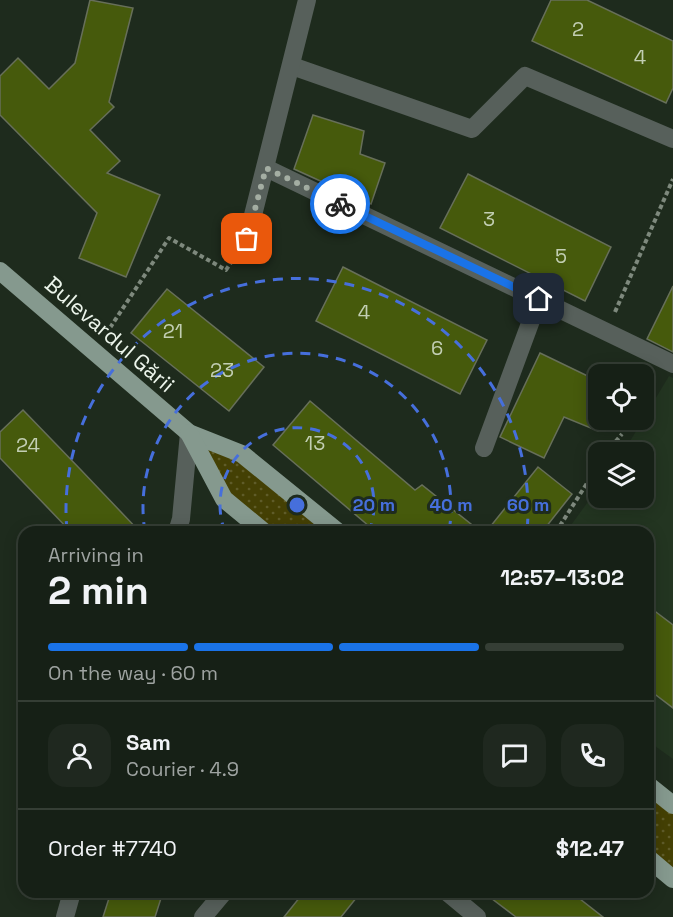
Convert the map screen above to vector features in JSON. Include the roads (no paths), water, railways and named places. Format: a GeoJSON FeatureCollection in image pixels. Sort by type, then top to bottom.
{"type":"FeatureCollection","features":[{"type":"Feature","properties":{"kind":"main road","name":"Bulevardul Gării"},"geometry":{"type":"LineString","coordinates":[[0,271],[189,433],[242,454],[331,526]]}},
{"type":"Feature","properties":{"kind":"main road","name":"Bulevardul Gării"},"geometry":{"type":"LineString","coordinates":[[189,433],[224,499],[257,526]]}},
{"type":"Feature","properties":{"kind":"main road"},"geometry":{"type":"LineString","coordinates":[[654,790],[673,805]]}},
{"type":"Feature","properties":{"kind":"main road"},"geometry":{"type":"LineString","coordinates":[[654,863],[673,879]]}},
{"type":"Feature","properties":{"kind":"street"},"geometry":{"type":"LineString","coordinates":[[247,239],[307,0]]}},
{"type":"Feature","properties":{"kind":"street"},"geometry":{"type":"LineString","coordinates":[[292,66],[472,129],[525,76],[673,139]]}},
{"type":"Feature","properties":{"kind":"street"},"geometry":{"type":"LineString","coordinates":[[266,168],[673,364]]}},
{"type":"Feature","properties":{"kind":"street"},"geometry":{"type":"LineString","coordinates":[[484,448],[539,299]]}},
{"type":"Feature","properties":{"kind":"street"},"geometry":{"type":"LineString","coordinates":[[179,526],[189,433]]}},
{"type":"Feature","properties":{"kind":"street"},"geometry":{"type":"LineString","coordinates":[[71,916],[72,898]]}},
{"type":"Feature","properties":{"kind":"street"},"geometry":{"type":"LineString","coordinates":[[203,917],[219,898]]}},
{"type":"Feature","properties":{"kind":"street"},"geometry":{"type":"LineString","coordinates":[[454,898],[477,917]]}}]}
